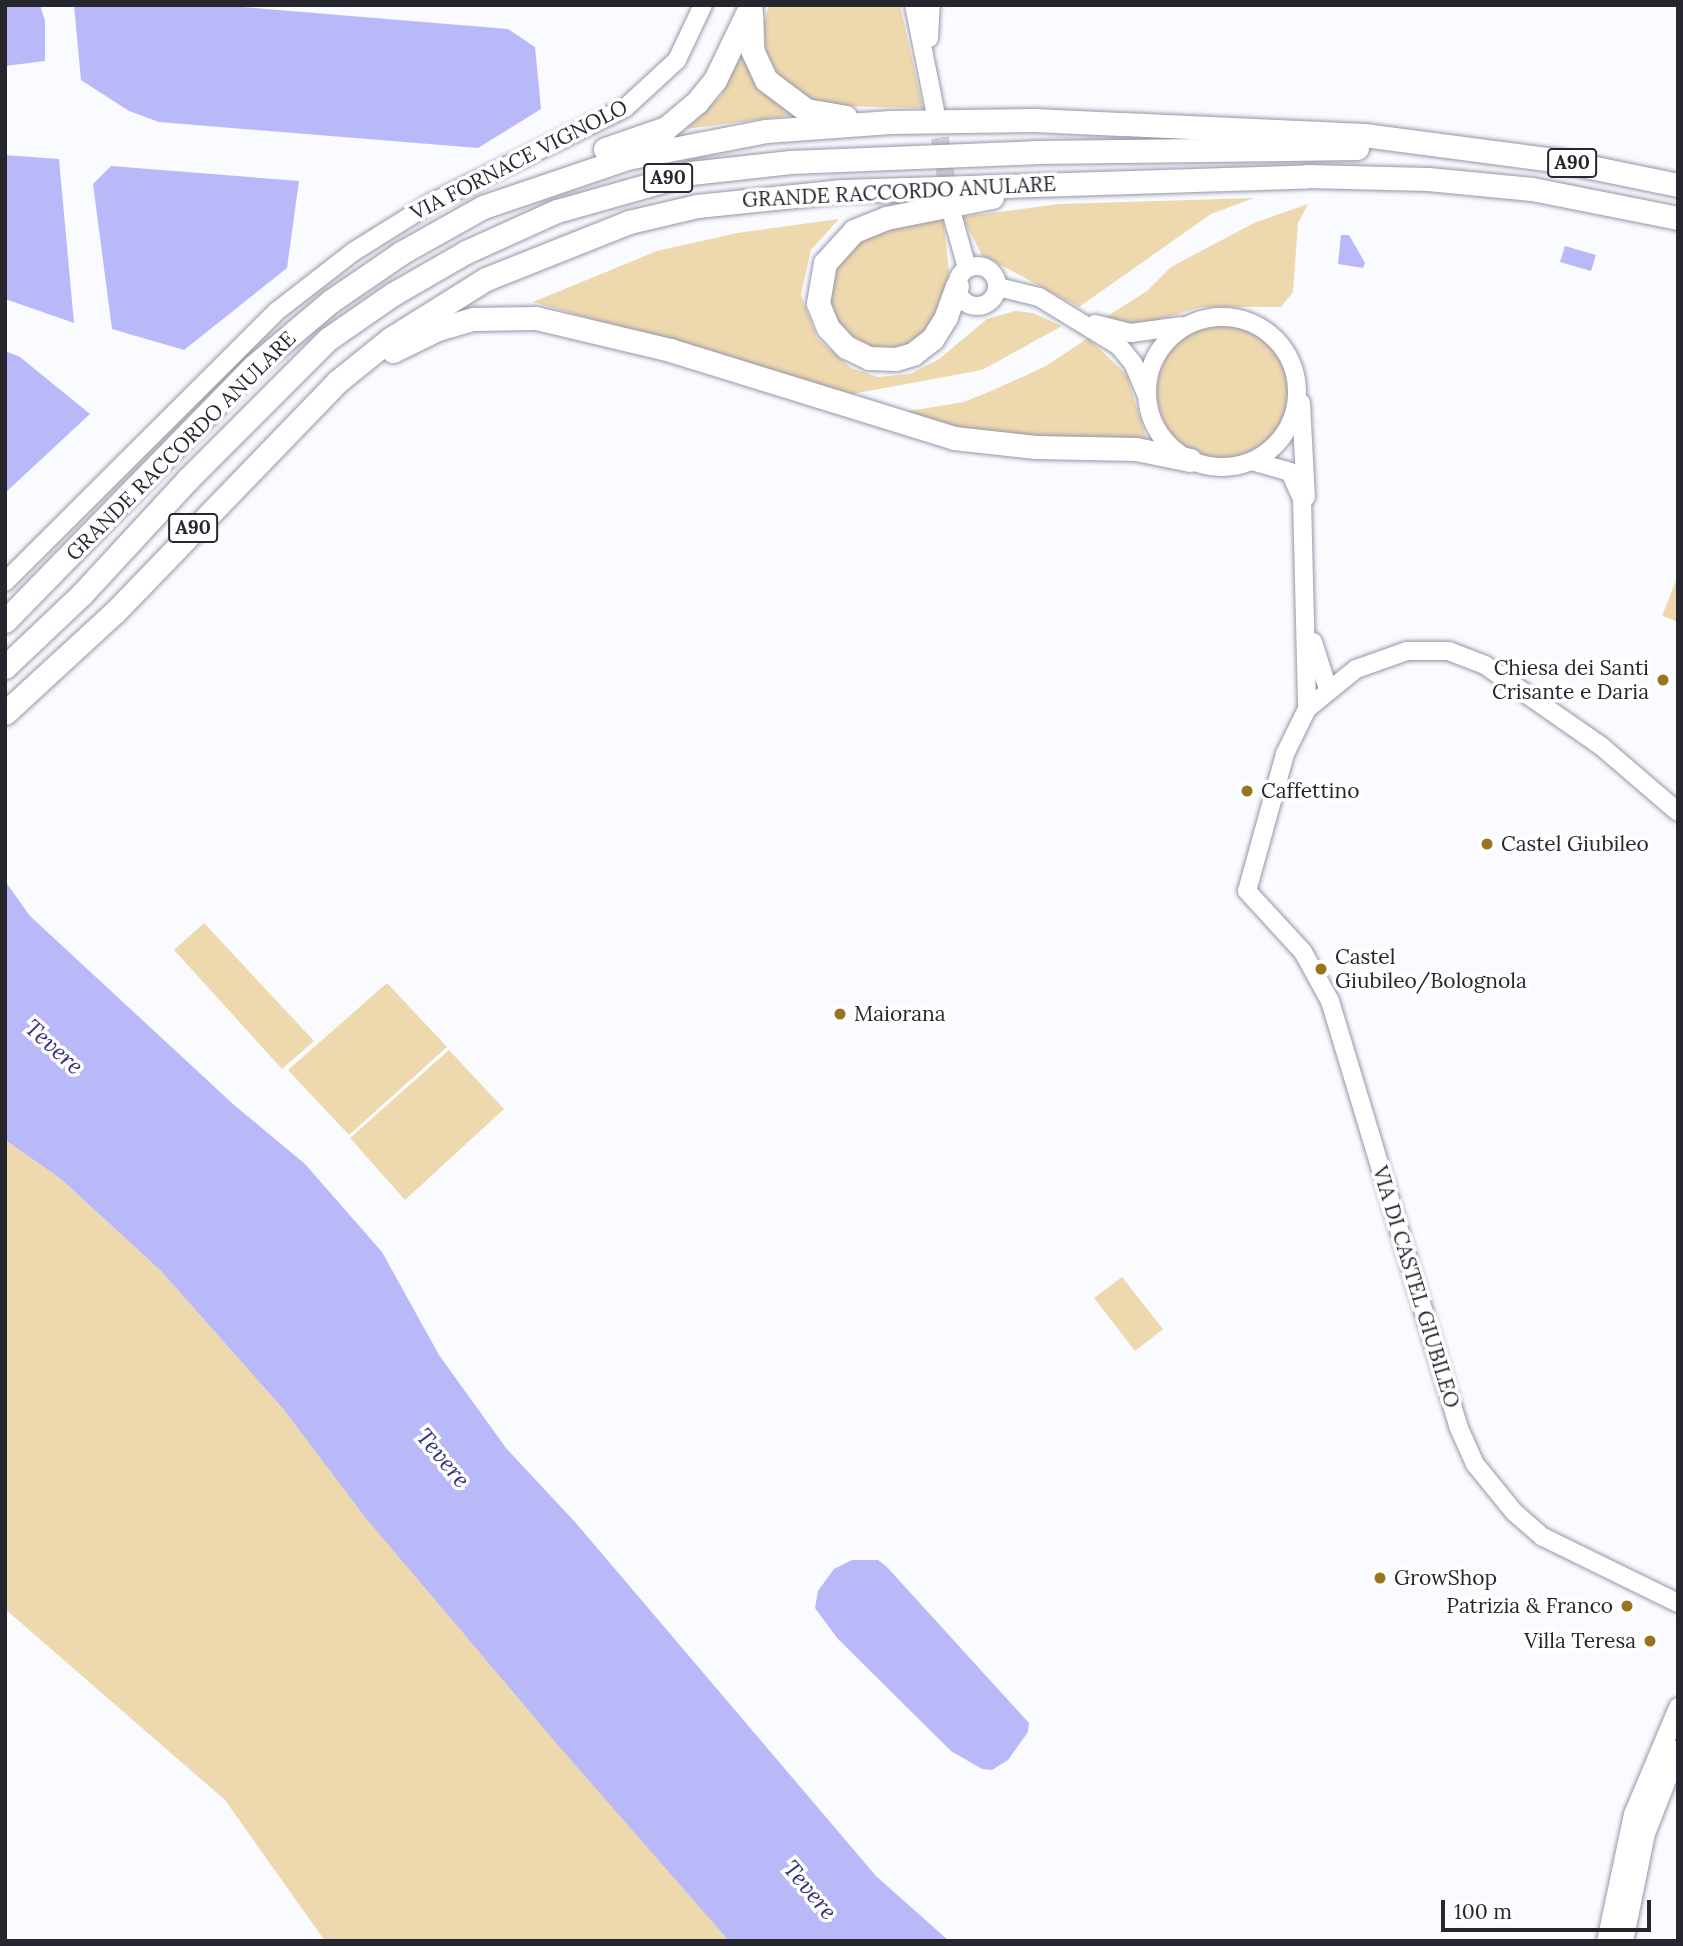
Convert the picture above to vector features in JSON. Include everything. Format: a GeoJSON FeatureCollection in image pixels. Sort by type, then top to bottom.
{"type":"FeatureCollection","features":[{"type":"Feature","properties":{"kind":"highway"},"geometry":{"type":"LineString","coordinates":[[751,6],[752,50],[776,91],[806,110],[890,122]]}},
{"type":"Feature","properties":{"kind":"highway"},"geometry":{"type":"LineString","coordinates":[[483,207],[541,174],[679,119],[715,80],[751,6]]}},
{"type":"Feature","properties":{"kind":"highway","name":"GRANDE RACCORDO ANULARE"},"geometry":{"type":"LineString","coordinates":[[10,617],[254,366],[309,318],[389,261],[483,207],[596,167],[684,144],[766,131],[890,122],[1212,125],[1364,135],[1561,161],[1678,185]]}},
{"type":"Feature","properties":{"kind":"highway","name":"GRANDE RACCORDO ANULARE"},"geometry":{"type":"LineString","coordinates":[[5,667],[36,639],[328,340],[393,294],[467,252],[588,200],[691,173],[855,158],[1235,147],[1465,149]]}},
{"type":"Feature","properties":{"kind":"highway","name":"GRANDE RACCORDO ANULARE"},"geometry":{"type":"LineString","coordinates":[[5,713],[50,675],[338,381],[451,298],[511,267],[629,222],[697,206],[768,197],[1073,182],[1307,176],[1428,179],[1552,192],[1678,218]]}},
{"type":"Feature","properties":{"kind":"highway"},"geometry":{"type":"LineString","coordinates":[[962,277],[946,317],[932,339],[913,354],[896,359],[869,358],[846,347],[828,328],[818,303],[821,273],[829,255],[846,236],[863,227],[914,211],[1073,182]]}},
{"type":"Feature","properties":{"kind":"highway"},"geometry":{"type":"LineString","coordinates":[[338,381],[439,329],[474,319],[528,317],[670,350],[954,438],[1027,447],[1136,449],[1190,460]]}},
{"type":"Feature","properties":{"kind":"main road"},"geometry":{"type":"LineString","coordinates":[[1606,1941],[1633,1814],[1678,1707]]}},
{"type":"Feature","properties":{"kind":"main road"},"geometry":{"type":"LineString","coordinates":[[1623,1941],[1645,1833],[1678,1749]]}},
{"type":"Feature","properties":{"kind":"street","name":"VIA FORNACE VIGNOLO"},"geometry":{"type":"LineString","coordinates":[[5,582],[285,304],[353,252],[433,202],[625,108],[677,60],[704,5]]}},
{"type":"Feature","properties":{"kind":"street"},"geometry":{"type":"LineString","coordinates":[[914,5],[936,110]]}},
{"type":"Feature","properties":{"kind":"street"},"geometry":{"type":"LineString","coordinates":[[927,66],[931,5]]}},
{"type":"Feature","properties":{"kind":"street"},"geometry":{"type":"LineString","coordinates":[[953,218],[962,277],[960,298],[975,307],[992,300],[998,286]]}},
{"type":"Feature","properties":{"kind":"street"},"geometry":{"type":"LineString","coordinates":[[962,277],[979,265],[990,270],[998,286],[1039,298],[1078,318],[1126,353],[1149,401],[1162,438],[1190,460],[1221,467],[1252,461],[1279,466],[1293,475],[1304,509]]}},
{"type":"Feature","properties":{"kind":"street"},"geometry":{"type":"LineString","coordinates":[[1078,318],[1131,333],[1221,318],[1266,330],[1291,360],[1305,430],[1307,709]]}},
{"type":"Feature","properties":{"kind":"street"},"geometry":{"type":"LineString","coordinates":[[1149,401],[1154,359],[1165,341],[1184,326]]}},
{"type":"Feature","properties":{"kind":"street"},"geometry":{"type":"LineString","coordinates":[[1252,461],[1287,433],[1298,393]]}},
{"type":"Feature","properties":{"kind":"street"},"geometry":{"type":"LineString","coordinates":[[1308,613],[1319,670],[1328,689]]}},
{"type":"Feature","properties":{"kind":"street"},"geometry":{"type":"LineString","coordinates":[[1307,709],[1328,689],[1363,665],[1397,653],[1431,649],[1475,659],[1601,746],[1678,812]]}},
{"type":"Feature","properties":{"kind":"street","name":"VIA DI CASTEL GIUBILEO"},"geometry":{"type":"LineString","coordinates":[[1307,709],[1285,754],[1247,891],[1303,953],[1329,1001],[1458,1426],[1475,1464],[1514,1512],[1543,1536],[1678,1603]]}},
{"type":"Feature","properties":{"kind":"shaded area"},"geometry":{"type":"Polygon","coordinates":[[[769,5],[900,5],[923,108],[834,106],[808,99],[779,76],[766,52],[764,24],[769,5]]]}},
{"type":"Feature","properties":{"kind":"shaded area"},"geometry":{"type":"Polygon","coordinates":[[[745,41],[799,114],[687,129],[721,96],[745,41]]]}},
{"type":"Feature","properties":{"kind":"shaded area"},"geometry":{"type":"Polygon","coordinates":[[[1254,198],[1211,214],[1079,307],[982,255],[962,217],[1059,204],[1254,198]]]}},
{"type":"Feature","properties":{"kind":"shaded area"},"geometry":{"type":"Polygon","coordinates":[[[1308,204],[1298,223],[1293,292],[1281,307],[1201,307],[1140,325],[1118,324],[1106,317],[1147,291],[1171,267],[1254,223],[1308,204]]]}},
{"type":"Feature","properties":{"kind":"shaded area"},"geometry":{"type":"Polygon","coordinates":[[[943,217],[949,272],[943,310],[910,348],[862,347],[830,318],[827,286],[842,252],[872,232],[943,217]]]}},
{"type":"Feature","properties":{"kind":"shaded area"},"geometry":{"type":"Polygon","coordinates":[[[839,219],[811,250],[801,295],[817,338],[851,368],[878,377],[910,374],[939,359],[987,319],[1015,311],[1033,313],[1062,326],[982,370],[852,394],[533,302],[657,251],[737,233],[839,219]]]}},
{"type":"Feature","properties":{"kind":"shaded area"},"geometry":{"type":"Polygon","coordinates":[[[1223,326],[1248,331],[1270,345],[1284,367],[1289,392],[1284,417],[1270,439],[1248,453],[1223,458],[1198,453],[1176,439],[1162,417],[1157,392],[1162,367],[1176,345],[1198,331],[1223,326]]]}},
{"type":"Feature","properties":{"kind":"shaded area"},"geometry":{"type":"Polygon","coordinates":[[[1088,338],[1127,375],[1147,441],[972,433],[897,413],[964,402],[1046,366],[1088,338]]]}},
{"type":"Feature","properties":{"kind":"shaded area"},"geometry":{"type":"Polygon","coordinates":[[[1678,575],[1678,622],[1662,616],[1678,575]]]}},
{"type":"Feature","properties":{"kind":"shaded area"},"geometry":{"type":"Polygon","coordinates":[[[204,923],[314,1041],[282,1069],[174,950],[204,923]]]}},
{"type":"Feature","properties":{"kind":"shaded area"},"geometry":{"type":"Polygon","coordinates":[[[387,983],[447,1047],[349,1135],[288,1070],[387,983]]]}},
{"type":"Feature","properties":{"kind":"shaded area"},"geometry":{"type":"Polygon","coordinates":[[[449,1050],[504,1109],[405,1200],[350,1138],[449,1050]]]}},
{"type":"Feature","properties":{"kind":"shaded area"},"geometry":{"type":"Polygon","coordinates":[[[5,1140],[61,1179],[161,1271],[285,1411],[457,1626],[729,1941],[325,1941],[225,1800],[5,1609],[5,1140]]]}},
{"type":"Feature","properties":{"kind":"shaded area"},"geometry":{"type":"Polygon","coordinates":[[[1122,1277],[1163,1329],[1135,1351],[1094,1298],[1122,1277]]]}},
{"type":"Feature","properties":{"kind":"water"},"geometry":{"type":"Polygon","coordinates":[[[5,5],[40,5],[45,21],[45,61],[5,66],[5,5]]]}},
{"type":"Feature","properties":{"kind":"water"},"geometry":{"type":"Polygon","coordinates":[[[74,5],[219,5],[508,29],[535,47],[541,109],[478,148],[159,122],[129,111],[81,80],[74,5]]]}},
{"type":"Feature","properties":{"kind":"water"},"geometry":{"type":"Polygon","coordinates":[[[5,155],[59,159],[74,323],[5,299],[5,155]]]}},
{"type":"Feature","properties":{"kind":"water"},"geometry":{"type":"Polygon","coordinates":[[[111,166],[299,181],[287,268],[184,350],[112,329],[93,184],[111,166]]]}},
{"type":"Feature","properties":{"kind":"water"},"geometry":{"type":"Polygon","coordinates":[[[1341,235],[1349,235],[1365,263],[1363,268],[1338,264],[1341,235]]]}},
{"type":"Feature","properties":{"kind":"water"},"geometry":{"type":"Polygon","coordinates":[[[1565,246],[1596,255],[1591,271],[1560,262],[1565,246]]]}},
{"type":"Feature","properties":{"kind":"water"},"geometry":{"type":"Polygon","coordinates":[[[5,351],[20,357],[90,414],[5,493],[5,351]]]}},
{"type":"Feature","properties":{"kind":"water","name":"Tevere"},"geometry":{"type":"Polygon","coordinates":[[[5,881],[30,916],[233,1104],[305,1164],[382,1252],[439,1355],[506,1448],[575,1522],[876,1876],[949,1941],[729,1941],[557,1744],[365,1517],[285,1411],[161,1271],[61,1179],[5,1140],[5,881]]]}},
{"type":"Feature","properties":{"kind":"water"},"geometry":{"type":"Polygon","coordinates":[[[852,1560],[878,1560],[886,1566],[1029,1723],[1028,1732],[1008,1760],[992,1770],[982,1769],[951,1751],[838,1639],[815,1608],[818,1591],[834,1569],[852,1560]]]}},
{"type":"Feature","properties":{"kind":"tunnel"},"geometry":{"type":"LineString","coordinates":[[936,111],[949,197]]}},
{"type":"Feature","properties":{"kind":"place","name":"Chiesa dei Santi Crisante e Daria"},"geometry":{"type":"Point","coordinates":[1663,680]}},
{"type":"Feature","properties":{"kind":"place","name":"Caffettino"},"geometry":{"type":"Point","coordinates":[1247,791]}},
{"type":"Feature","properties":{"kind":"place","name":"Castel Giubileo"},"geometry":{"type":"Point","coordinates":[1487,844]}},
{"type":"Feature","properties":{"kind":"place","name":"Castel Giubileo/Bolognola"},"geometry":{"type":"Point","coordinates":[1321,969]}},
{"type":"Feature","properties":{"kind":"place","name":"Maiorana"},"geometry":{"type":"Point","coordinates":[840,1014]}},
{"type":"Feature","properties":{"kind":"place","name":"GrowShop"},"geometry":{"type":"Point","coordinates":[1380,1578]}},
{"type":"Feature","properties":{"kind":"place","name":"Patrizia & Franco"},"geometry":{"type":"Point","coordinates":[1627,1606]}},
{"type":"Feature","properties":{"kind":"place","name":"Villa Teresa"},"geometry":{"type":"Point","coordinates":[1650,1641]}}]}
